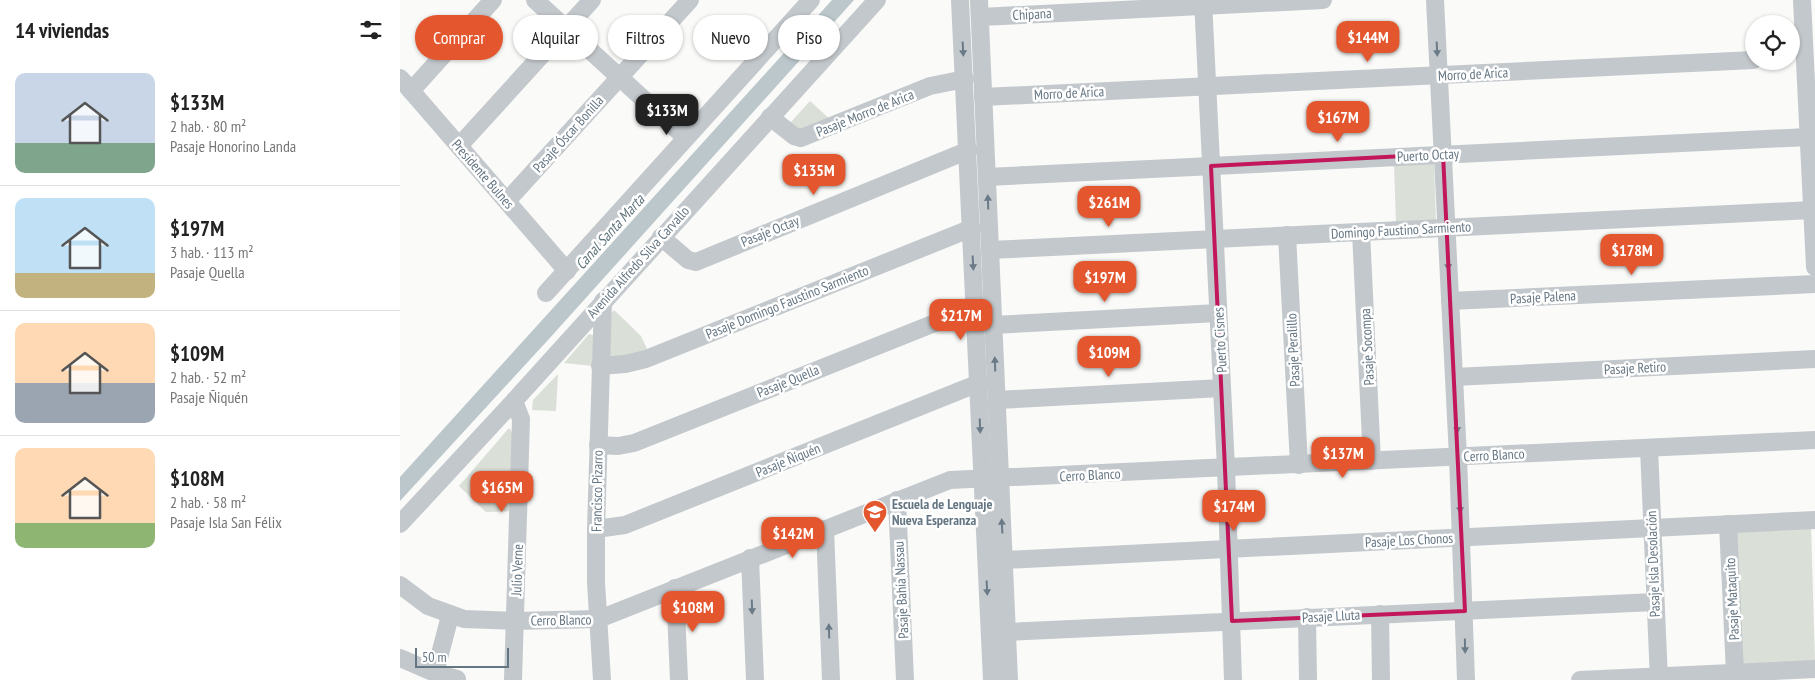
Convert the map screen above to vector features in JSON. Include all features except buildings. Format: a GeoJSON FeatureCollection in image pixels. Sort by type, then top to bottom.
{"type":"FeatureCollection","features":[{"type":"Feature","properties":{"kind":"street"},"geometry":{"type":"LineString","coordinates":[[406,84],[493,0]]}},
{"type":"Feature","properties":{"kind":"street"},"geometry":{"type":"LineString","coordinates":[[534,0],[551,15]]}},
{"type":"Feature","properties":{"kind":"street"},"geometry":{"type":"LineString","coordinates":[[579,15],[592,0]]}},
{"type":"Feature","properties":{"kind":"street","name":"Pasaje Óscar Bonilla"},"geometry":{"type":"LineString","coordinates":[[507,202],[690,0]]}},
{"type":"Feature","properties":{"kind":"street"},"geometry":{"type":"LineString","coordinates":[[546,293],[811,0]]}},
{"type":"Feature","properties":{"kind":"street","name":"Avenida Alfredo Silva Carvallo"},"geometry":{"type":"LineString","coordinates":[[400,524],[877,0]]}},
{"type":"Feature","properties":{"kind":"street"},"geometry":{"type":"LineString","coordinates":[[960,0],[969,150],[992,680]]}},
{"type":"Feature","properties":{"kind":"street","name":"Chipana"},"geometry":{"type":"LineString","coordinates":[[979,8],[1323,0]]}},
{"type":"Feature","properties":{"kind":"street"},"geometry":{"type":"LineString","coordinates":[[1435,0],[1462,537],[1466,680]]}},
{"type":"Feature","properties":{"kind":"street"},"geometry":{"type":"LineString","coordinates":[[1802,0],[1815,267]]}},
{"type":"Feature","properties":{"kind":"street","name":"Puerto Cisnes"},"geometry":{"type":"LineString","coordinates":[[1203,3],[1226,468],[1233,680]]}},
{"type":"Feature","properties":{"kind":"street"},"geometry":{"type":"LineString","coordinates":[[979,8],[1009,680]]}},
{"type":"Feature","properties":{"kind":"street"},"geometry":{"type":"LineString","coordinates":[[598,58],[686,138]]}},
{"type":"Feature","properties":{"kind":"street"},"geometry":{"type":"LineString","coordinates":[[459,146],[538,60]]}},
{"type":"Feature","properties":{"kind":"street","name":"Morro de Arica"},"geometry":{"type":"LineString","coordinates":[[983,98],[1745,60]]}},
{"type":"Feature","properties":{"kind":"street","name":"Pasaje Morro de Arica"},"geometry":{"type":"LineString","coordinates":[[770,117],[794,136],[801,138],[930,86],[965,79]]}},
{"type":"Feature","properties":{"kind":"street","name":"Presidente Bulnes"},"geometry":{"type":"LineString","coordinates":[[406,84],[567,271]]}},
{"type":"Feature","properties":{"kind":"street","name":"Puerto Octay"},"geometry":{"type":"LineString","coordinates":[[987,177],[1808,137]]}},
{"type":"Feature","properties":{"kind":"street","name":"Pasaje Octay"},"geometry":{"type":"LineString","coordinates":[[661,237],[688,260],[696,262],[969,150]]}},
{"type":"Feature","properties":{"kind":"street","name":"Domingo Faustino Sarmiento"},"geometry":{"type":"LineString","coordinates":[[990,250],[1812,210]]}},
{"type":"Feature","properties":{"kind":"street","name":"Pasaje Domingo Faustino Sarmiento"},"geometry":{"type":"LineString","coordinates":[[600,366],[626,364],[646,359],[972,228]]}},
{"type":"Feature","properties":{"kind":"street","name":"Pasaje Socompa"},"geometry":{"type":"LineString","coordinates":[[1361,232],[1372,461]]}},
{"type":"Feature","properties":{"kind":"street","name":"Pasaje Peralillo"},"geometry":{"type":"LineString","coordinates":[[1287,236],[1299,465]]}},
{"type":"Feature","properties":{"kind":"street","name":"Pasaje Palena"},"geometry":{"type":"LineString","coordinates":[[1450,301],[1815,284]]}},
{"type":"Feature","properties":{"kind":"street","name":"Francisco Pizarro"},"geometry":{"type":"LineString","coordinates":[[602,301],[596,529],[602,680]]}},
{"type":"Feature","properties":{"kind":"street","name":"Pasaje Quella"},"geometry":{"type":"LineString","coordinates":[[598,445],[618,446],[634,443],[976,307]]}},
{"type":"Feature","properties":{"kind":"street"},"geometry":{"type":"LineString","coordinates":[[994,325],[1218,313]]}},
{"type":"Feature","properties":{"kind":"street","name":"Pasaje Retiro"},"geometry":{"type":"LineString","coordinates":[[1454,377],[1815,360]]}},
{"type":"Feature","properties":{"kind":"street","name":"Pasaje Ñiquén"},"geometry":{"type":"LineString","coordinates":[[596,529],[625,525],[979,382]]}},
{"type":"Feature","properties":{"kind":"street"},"geometry":{"type":"LineString","coordinates":[[997,400],[1222,388]]}},
{"type":"Feature","properties":{"kind":"street","name":"Julio Verne"},"geometry":{"type":"LineString","coordinates":[[513,680],[521,419],[514,400]]}},
{"type":"Feature","properties":{"kind":"street","name":"Cerro Blanco"},"geometry":{"type":"LineString","coordinates":[[400,585],[417,600],[450,616],[478,621],[599,619],[945,481],[1815,440]]}},
{"type":"Feature","properties":{"kind":"street","name":"Pasaje Isla Desolación"},"geometry":{"type":"LineString","coordinates":[[1648,448],[1658,678]]}},
{"type":"Feature","properties":{"kind":"street","name":"Pasaje Bahía Nassau"},"geometry":{"type":"LineString","coordinates":[[897,500],[905,680]]}},
{"type":"Feature","properties":{"kind":"street","name":"Pasaje Los Chonos"},"geometry":{"type":"LineString","coordinates":[[1004,560],[1815,520]]}},
{"type":"Feature","properties":{"kind":"street","name":"Pasaje Mataquito"},"geometry":{"type":"LineString","coordinates":[[1728,524],[1735,673]]}},
{"type":"Feature","properties":{"kind":"street"},"geometry":{"type":"LineString","coordinates":[[825,529],[831,680]]}},
{"type":"Feature","properties":{"kind":"street"},"geometry":{"type":"LineString","coordinates":[[750,558],[755,680]]}},
{"type":"Feature","properties":{"kind":"street"},"geometry":{"type":"LineString","coordinates":[[675,588],[680,680]]}},
{"type":"Feature","properties":{"kind":"street","name":"Pasaje Lluta"},"geometry":{"type":"LineString","coordinates":[[1007,632],[1655,602]]}},
{"type":"Feature","properties":{"kind":"street"},"geometry":{"type":"LineString","coordinates":[[1380,614],[1381,680]]}},
{"type":"Feature","properties":{"kind":"street"},"geometry":{"type":"LineString","coordinates":[[435,673],[450,616]]}},
{"type":"Feature","properties":{"kind":"street"},"geometry":{"type":"LineString","coordinates":[[1306,617],[1308,680]]}},
{"type":"Feature","properties":{"kind":"street"},"geometry":{"type":"LineString","coordinates":[[400,658],[435,673],[457,679]]}},
{"type":"Feature","properties":{"kind":"street"},"geometry":{"type":"LineString","coordinates":[[1580,680],[1658,678],[1815,669]]}},
{"type":"Feature","properties":{"kind":"highlighted area"},"geometry":{"type":"Polygon","coordinates":[[[1443,154],[1465,611],[1232,621],[1211,166],[1443,154]]]}},
{"type":"Feature","properties":{"kind":"shaded area"},"geometry":{"type":"Polygon","coordinates":[[[832,0],[854,0],[840,16],[818,15],[832,0]]]}},
{"type":"Feature","properties":{"kind":"shaded area"},"geometry":{"type":"Polygon","coordinates":[[[778,60],[800,60],[400,501],[400,477],[778,60]]]}},
{"type":"Feature","properties":{"kind":"shaded area"},"geometry":{"type":"Polygon","coordinates":[[[810,101],[843,131],[801,147],[783,131],[810,101]]]}},
{"type":"Feature","properties":{"kind":"shaded area"},"geometry":{"type":"Polygon","coordinates":[[[1434,163],[1436,223],[1396,224],[1394,164],[1434,163]]]}},
{"type":"Feature","properties":{"kind":"shaded area"},"geometry":{"type":"Polygon","coordinates":[[[614,310],[641,336],[648,351],[630,357],[608,357],[607,318],[614,310]]]}},
{"type":"Feature","properties":{"kind":"shaded area"},"geometry":{"type":"Polygon","coordinates":[[[589,334],[596,336],[593,366],[564,363],[589,334]]]}},
{"type":"Feature","properties":{"kind":"shaded area"},"geometry":{"type":"Polygon","coordinates":[[[558,374],[556,411],[532,410],[533,400],[558,374]]]}},
{"type":"Feature","properties":{"kind":"shaded area"},"geometry":{"type":"Polygon","coordinates":[[[509,428],[514,435],[515,511],[486,512],[459,486],[509,428]]]}},
{"type":"Feature","properties":{"kind":"shaded area"},"geometry":{"type":"Polygon","coordinates":[[[1811,526],[1815,661],[1742,667],[1736,527],[1811,526]]]}},
{"type":"Feature","properties":{"kind":"place","name":"Escuela de Lenguaje Nueva Esperanza"},"geometry":{"type":"Point","coordinates":[875,533]}},
{"type":"Feature","properties":{"kind":"water label","name":"Canal Santa Marta"},"geometry":{"type":"Point","coordinates":[610,232]}}]}
